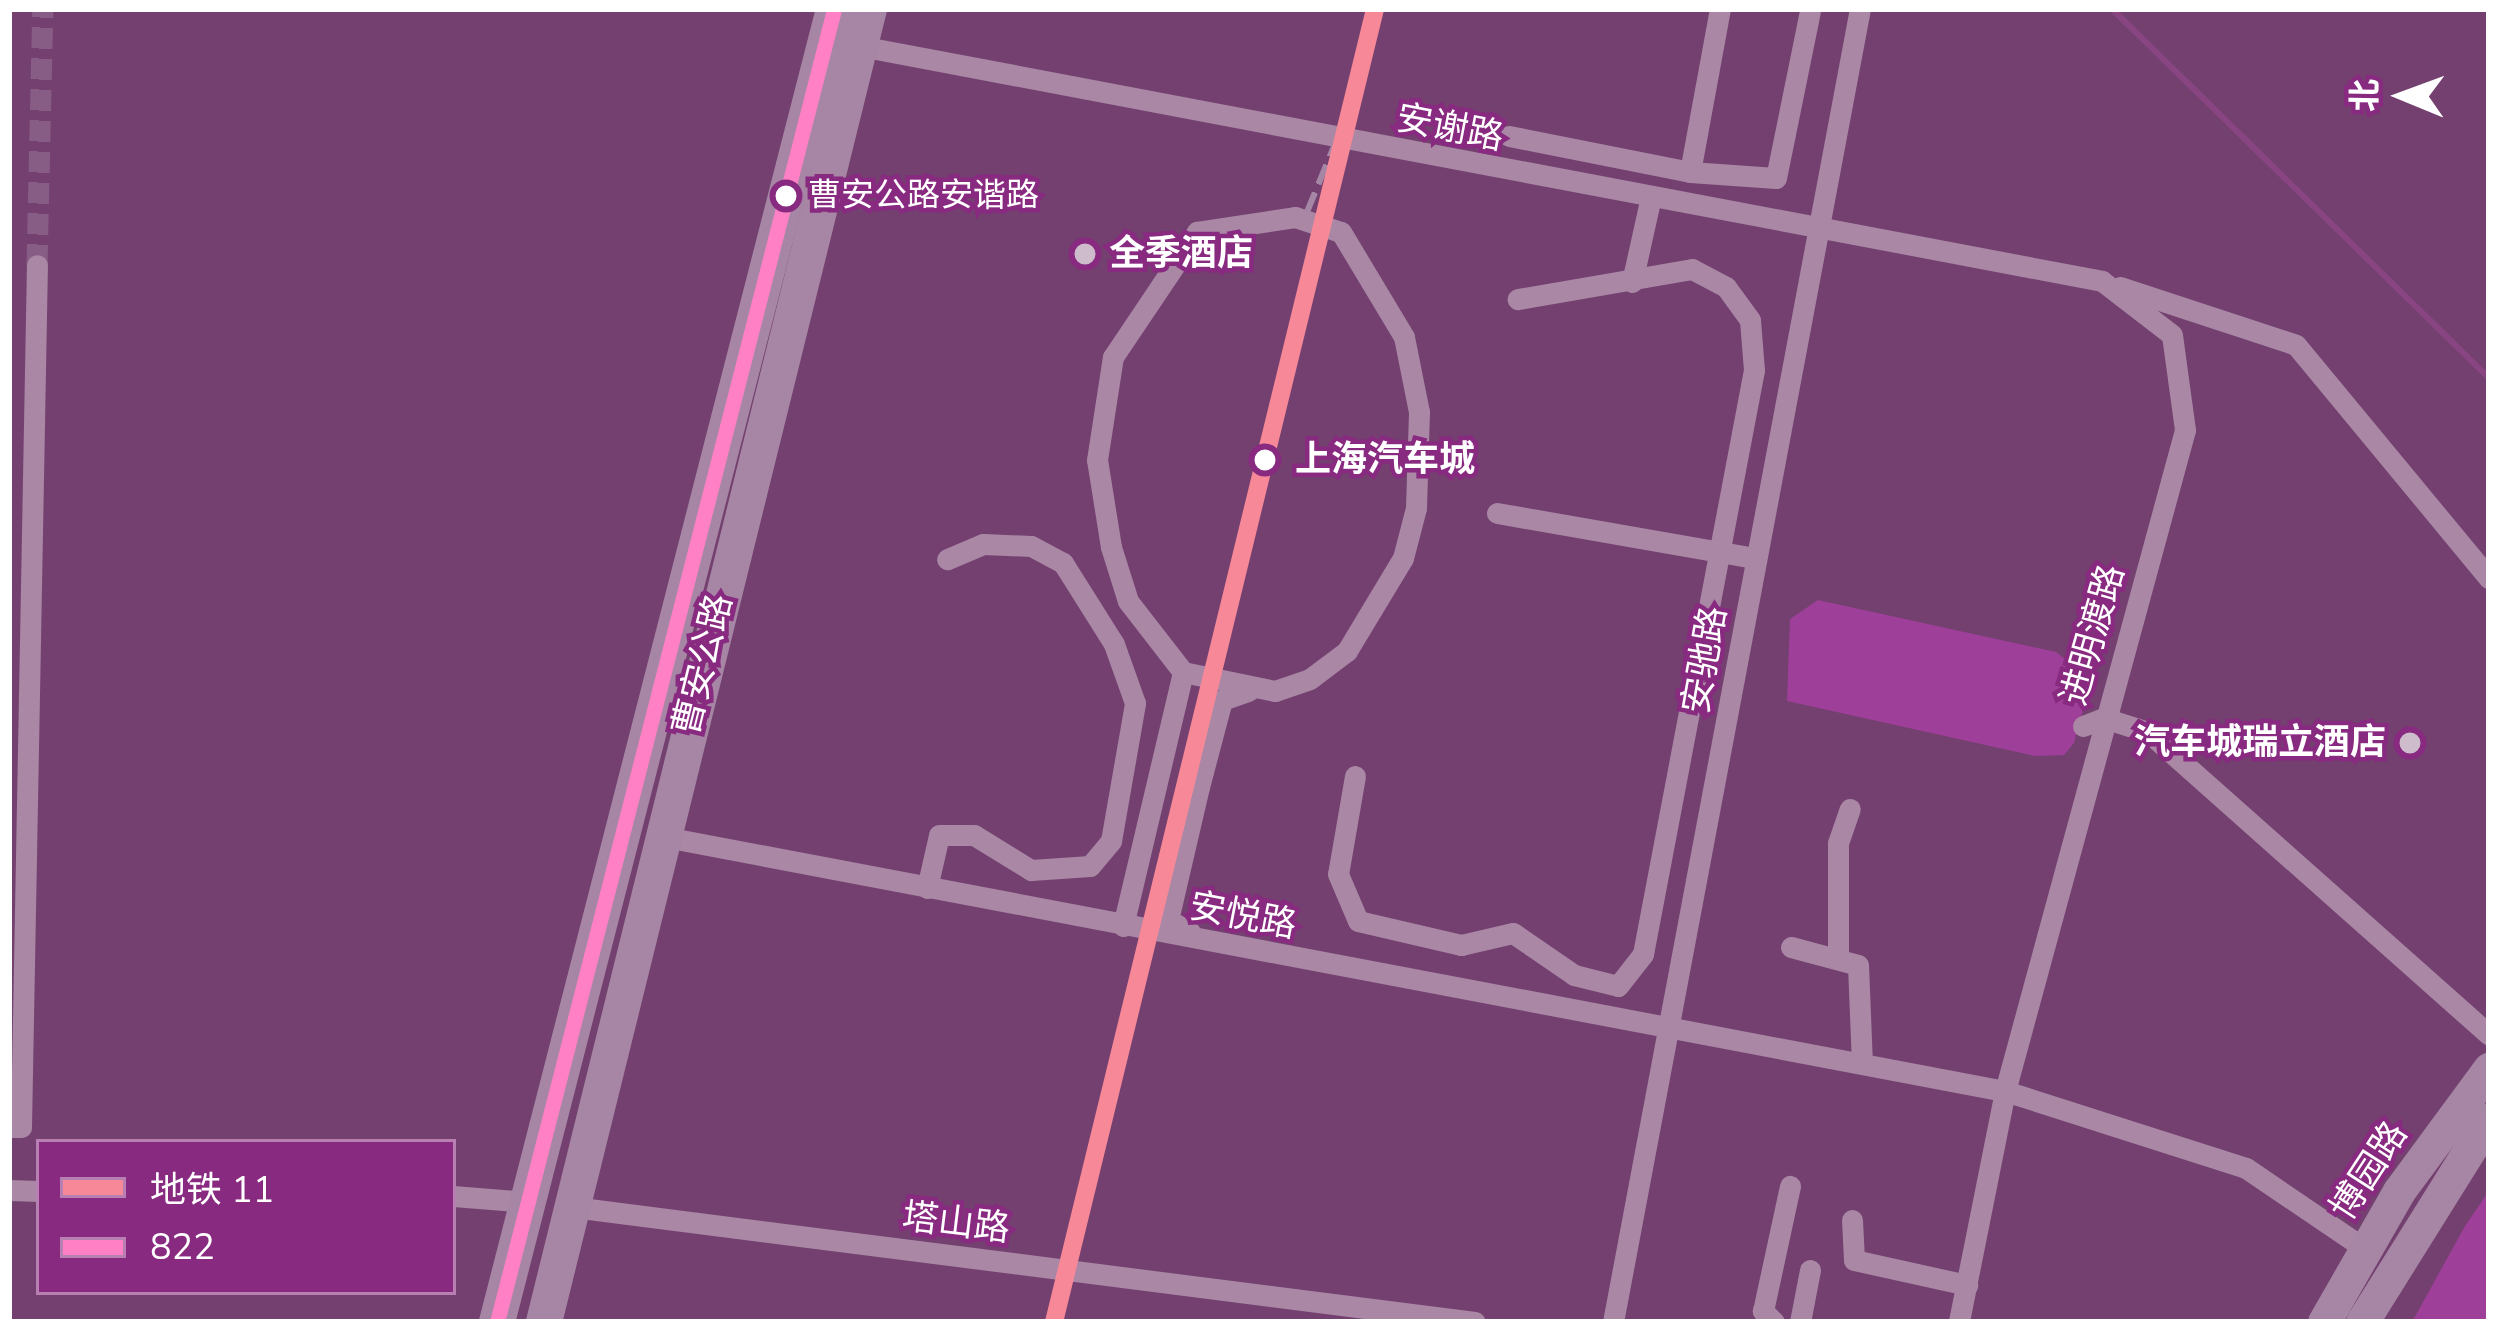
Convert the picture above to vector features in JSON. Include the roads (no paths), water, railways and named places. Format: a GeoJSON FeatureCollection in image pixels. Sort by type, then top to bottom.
{"type":"FeatureCollection","features":[{"type":"Feature","properties":{"kind":"highway","name":"曹安公路"},"geometry":{"type":"LineString","coordinates":[[497,1322],[834,9]]}},
{"type":"Feature","properties":{"kind":"highway","name":"曹安公路"},"geometry":{"type":"LineString","coordinates":[[544,1322],[660,836],[869,9]]}},
{"type":"Feature","properties":{"kind":"main road","name":"博园路"},"geometry":{"type":"LineString","coordinates":[[2324,1322],[2365,1249],[2489,1069]]}},
{"type":"Feature","properties":{"kind":"main road","name":"博园路"},"geometry":{"type":"LineString","coordinates":[[2362,1322],[2489,1119]]}},
{"type":"Feature","properties":{"kind":"street"},"geometry":{"type":"LineString","coordinates":[[1690,172],[1720,9]]}},
{"type":"Feature","properties":{"kind":"street","name":"安驰路"},"geometry":{"type":"LineString","coordinates":[[1613,1322],[1672,1033],[1755,558],[1860,9]]}},
{"type":"Feature","properties":{"kind":"street"},"geometry":{"type":"LineString","coordinates":[[1509,136],[1690,172],[1776,178],[1810,11]]}},
{"type":"Feature","properties":{"kind":"street","name":"安谢路"},"geometry":{"type":"LineString","coordinates":[[860,46],[1815,234]]}},
{"type":"Feature","properties":{"kind":"street"},"geometry":{"type":"LineString","coordinates":[[1632,282],[1650,201]]}},
{"type":"Feature","properties":{"kind":"street"},"geometry":{"type":"LineString","coordinates":[[1190,939],[1190,929],[1168,920],[1222,700],[1310,679],[1348,651],[1403,558],[1416,508],[1419,412],[1404,338],[1341,232],[1295,217],[1197,232],[1113,357],[1097,460],[1111,547],[1128,601],[1183,672],[1254,689]]}},
{"type":"Feature","properties":{"kind":"street","name":"进明渡路"},"geometry":{"type":"LineString","coordinates":[[1815,234],[2102,281],[2172,335],[2186,430],[2093,722],[2005,1090],[1960,1322]]}},
{"type":"Feature","properties":{"kind":"street"},"geometry":{"type":"LineString","coordinates":[[9,1127],[21,1127],[38,265]]}},
{"type":"Feature","properties":{"kind":"street"},"geometry":{"type":"LineString","coordinates":[[1355,776],[1338,874],[1358,921],[1461,945],[1513,932],[1574,975],[1618,986],[1643,954],[1754,370],[1750,320],[1726,287],[1692,269],[1519,299]]}},
{"type":"Feature","properties":{"kind":"street"},"geometry":{"type":"LineString","coordinates":[[2102,281],[2296,345],[2489,578]]}},
{"type":"Feature","properties":{"kind":"street"},"geometry":{"type":"LineString","coordinates":[[1497,513],[1755,558]]}},
{"type":"Feature","properties":{"kind":"street"},"geometry":{"type":"LineString","coordinates":[[927,888],[939,835],[974,835],[1030,870],[1090,866],[1111,841],[1135,703],[1114,644],[1064,563],[1031,546],[983,544],[947,560]]}},
{"type":"Feature","properties":{"kind":"street"},"geometry":{"type":"LineString","coordinates":[[1123,926],[1183,672]]}},
{"type":"Feature","properties":{"kind":"street"},"geometry":{"type":"LineString","coordinates":[[2093,722],[2148,732],[2489,1035]]}},
{"type":"Feature","properties":{"kind":"street"},"geometry":{"type":"LineString","coordinates":[[1838,956],[1838,843],[1850,809]]}},
{"type":"Feature","properties":{"kind":"street","name":"安悦路"},"geometry":{"type":"LineString","coordinates":[[660,836],[1672,1033],[2005,1090],[2246,1168],[2365,1249]]}},
{"type":"Feature","properties":{"kind":"street"},"geometry":{"type":"LineString","coordinates":[[1791,947],[1858,965],[1862,1063]]}},
{"type":"Feature","properties":{"kind":"street"},"geometry":{"type":"LineString","coordinates":[[1774,1322],[1763,1311],[1790,1186]]}},
{"type":"Feature","properties":{"kind":"street"},"geometry":{"type":"LineString","coordinates":[[456,1196],[528,1202]]}},
{"type":"Feature","properties":{"kind":"street","name":"塔山路"},"geometry":{"type":"LineString","coordinates":[[573,1208],[1474,1322]]}},
{"type":"Feature","properties":{"kind":"street"},"geometry":{"type":"LineString","coordinates":[[1852,1220],[1854,1260],[1967,1285]]}},
{"type":"Feature","properties":{"kind":"street"},"geometry":{"type":"LineString","coordinates":[[1800,1322],[1810,1270]]}},
{"type":"Feature","properties":{"kind":"waterway"},"geometry":{"type":"LineString","coordinates":[[2112,9],[2489,378]]}},
{"type":"Feature","properties":{"kind":"tunnel"},"geometry":{"type":"LineString","coordinates":[[37,265],[43,9]]}},
{"type":"Feature","properties":{"kind":"railway"},"geometry":{"type":"LineString","coordinates":[[1307,212],[1353,100]]}},
{"type":"Feature","properties":{"kind":"metro line","name":"11"},"geometry":{"type":"LineString","coordinates":[[1054,1322],[1375,9]]}},
{"type":"Feature","properties":{"kind":"place","name":"曹安公路安谐路"},"geometry":{"type":"Point","coordinates":[786,196]}},
{"type":"Feature","properties":{"kind":"place","name":"全季酒店"},"geometry":{"type":"Point","coordinates":[1085,254]}},
{"type":"Feature","properties":{"kind":"place","name":"上海汽车城"},"geometry":{"type":"Point","coordinates":[1265,460]}},
{"type":"Feature","properties":{"kind":"place","name":"汽车城瑞立酒店"},"geometry":{"type":"Point","coordinates":[2410,743]}}]}
